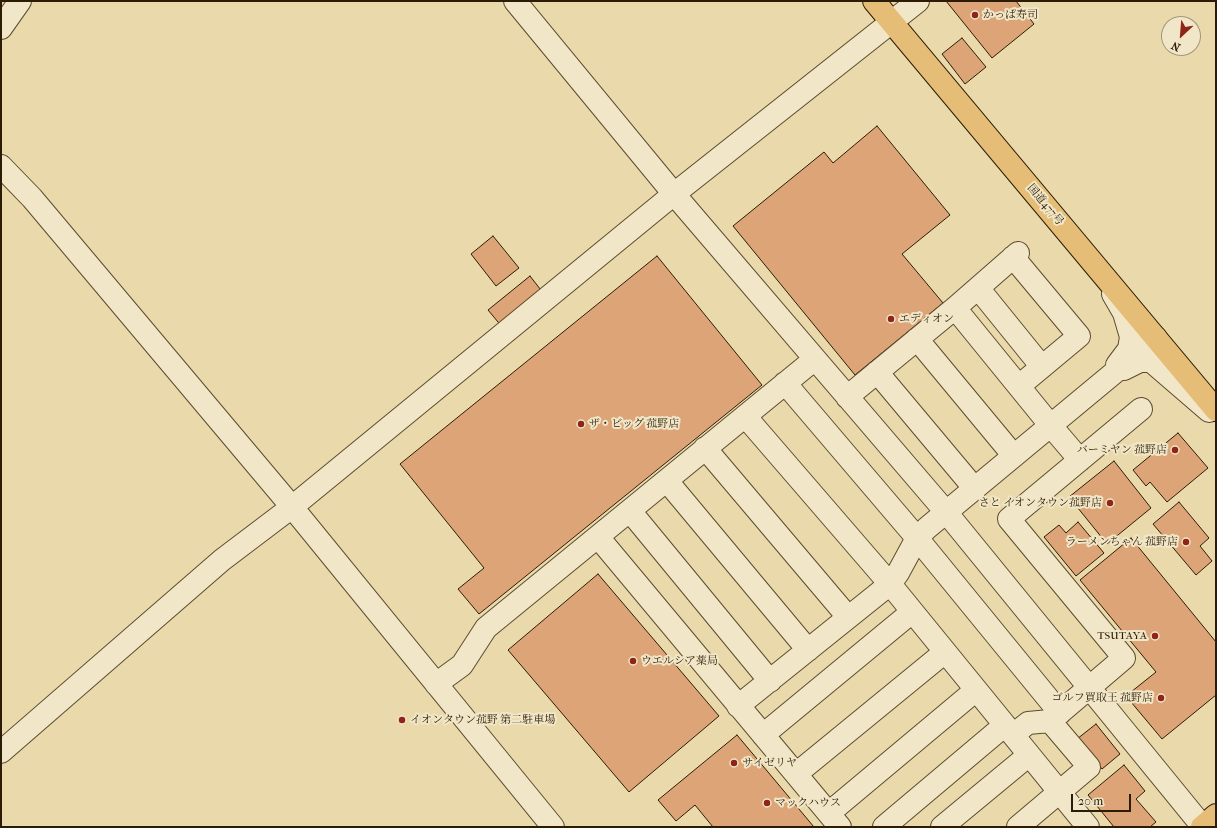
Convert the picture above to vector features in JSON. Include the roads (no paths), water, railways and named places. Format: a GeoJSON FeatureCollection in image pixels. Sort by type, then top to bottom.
{"type":"FeatureCollection","features":[{"type":"Feature","properties":{"kind":"highway","name":"国道477号"},"geometry":{"type":"LineString","coordinates":[[874,1],[1216,410]]}},
{"type":"Feature","properties":{"kind":"street"},"geometry":{"type":"LineString","coordinates":[[1,28],[20,1]]}},
{"type":"Feature","properties":{"kind":"street"},"geometry":{"type":"LineString","coordinates":[[515,1],[674,194],[946,512],[1176,794],[1206,824]]}},
{"type":"Feature","properties":{"kind":"street"},"geometry":{"type":"LineString","coordinates":[[1,752],[222,560],[292,507],[674,194],[918,1]]}},
{"type":"Feature","properties":{"kind":"street"},"geometry":{"type":"LineString","coordinates":[[1,166],[32,198],[292,507],[553,827]]}},
{"type":"Feature","properties":{"kind":"street"},"geometry":{"type":"LineString","coordinates":[[847,397],[955,308],[1016,255],[1079,336],[1019,386]]}},
{"type":"Feature","properties":{"kind":"street"},"geometry":{"type":"LineString","coordinates":[[1098,269],[1124,313],[1130,337],[1129,349],[1106,379]]}},
{"type":"Feature","properties":{"kind":"street"},"geometry":{"type":"LineString","coordinates":[[978,288],[1042,367]]}},
{"type":"Feature","properties":{"kind":"street"},"geometry":{"type":"LineString","coordinates":[[955,308],[1050,426],[1080,460]]}},
{"type":"Feature","properties":{"kind":"street"},"geometry":{"type":"LineString","coordinates":[[738,706],[890,584],[898,573],[917,538],[926,528],[1156,338]]}},
{"type":"Feature","properties":{"kind":"street"},"geometry":{"type":"LineString","coordinates":[[917,339],[1014,456]]}},
{"type":"Feature","properties":{"kind":"street"},"geometry":{"type":"LineString","coordinates":[[436,684],[462,665],[486,628],[815,358]]}},
{"type":"Feature","properties":{"kind":"street"},"geometry":{"type":"LineString","coordinates":[[1106,379],[1140,361],[1150,362],[1216,417]]}},
{"type":"Feature","properties":{"kind":"street"},"geometry":{"type":"LineString","coordinates":[[877,372],[975,489]]}},
{"type":"Feature","properties":{"kind":"street"},"geometry":{"type":"LineString","coordinates":[[785,383],[917,538],[1055,717],[1089,767],[1018,827]]}},
{"type":"Feature","properties":{"kind":"street"},"geometry":{"type":"LineString","coordinates":[[884,827],[1009,730],[1028,723],[1055,717],[1124,658],[1009,519],[1141,409]]}},
{"type":"Feature","properties":{"kind":"street"},"geometry":{"type":"LineString","coordinates":[[745,416],[890,584],[1088,827]]}},
{"type":"Feature","properties":{"kind":"street"},"geometry":{"type":"LineString","coordinates":[[705,448],[848,617]]}},
{"type":"Feature","properties":{"kind":"street"},"geometry":{"type":"LineString","coordinates":[[666,481],[808,650]]}},
{"type":"Feature","properties":{"kind":"street"},"geometry":{"type":"LineString","coordinates":[[630,511],[770,681]]}},
{"type":"Feature","properties":{"kind":"street"},"geometry":{"type":"LineString","coordinates":[[598,537],[834,820],[976,690]]}},
{"type":"Feature","properties":{"kind":"street"},"geometry":{"type":"LineString","coordinates":[[763,735],[912,612]]}},
{"type":"Feature","properties":{"kind":"street"},"geometry":{"type":"LineString","coordinates":[[796,774],[945,652]]}},
{"type":"Feature","properties":{"kind":"street"},"geometry":{"type":"LineString","coordinates":[[942,827],[1029,755]]}},
{"type":"Feature","properties":{"kind":"street"},"geometry":{"type":"LineString","coordinates":[[1176,794],[1185,819],[1181,827]]}},
{"type":"Feature","properties":{"kind":"place","name":"かっぱ寿司"},"geometry":{"type":"Point","coordinates":[975,15]}},
{"type":"Feature","properties":{"kind":"place","name":"エディオン"},"geometry":{"type":"Point","coordinates":[891,319]}},
{"type":"Feature","properties":{"kind":"place","name":"ザ・ビッグ 菰野店"},"geometry":{"type":"Point","coordinates":[581,424]}},
{"type":"Feature","properties":{"kind":"place","name":"バーミヤン 菰野店"},"geometry":{"type":"Point","coordinates":[1175,450]}},
{"type":"Feature","properties":{"kind":"place","name":"さと イオンタウン菰野店"},"geometry":{"type":"Point","coordinates":[1110,503]}},
{"type":"Feature","properties":{"kind":"place","name":"ラーメンちゃん 菰野店"},"geometry":{"type":"Point","coordinates":[1186,542]}},
{"type":"Feature","properties":{"kind":"place","name":"TSUTAYA"},"geometry":{"type":"Point","coordinates":[1155,636]}},
{"type":"Feature","properties":{"kind":"place","name":"ウエルシア薬局"},"geometry":{"type":"Point","coordinates":[633,661]}},
{"type":"Feature","properties":{"kind":"place","name":"ゴルフ買取王 菰野店"},"geometry":{"type":"Point","coordinates":[1161,698]}},
{"type":"Feature","properties":{"kind":"place","name":"イオンタウン菰野 第二駐車場"},"geometry":{"type":"Point","coordinates":[402,720]}},
{"type":"Feature","properties":{"kind":"place","name":"サイゼリヤ"},"geometry":{"type":"Point","coordinates":[734,763]}},
{"type":"Feature","properties":{"kind":"place","name":"マックハウス"},"geometry":{"type":"Point","coordinates":[767,803]}}]}
